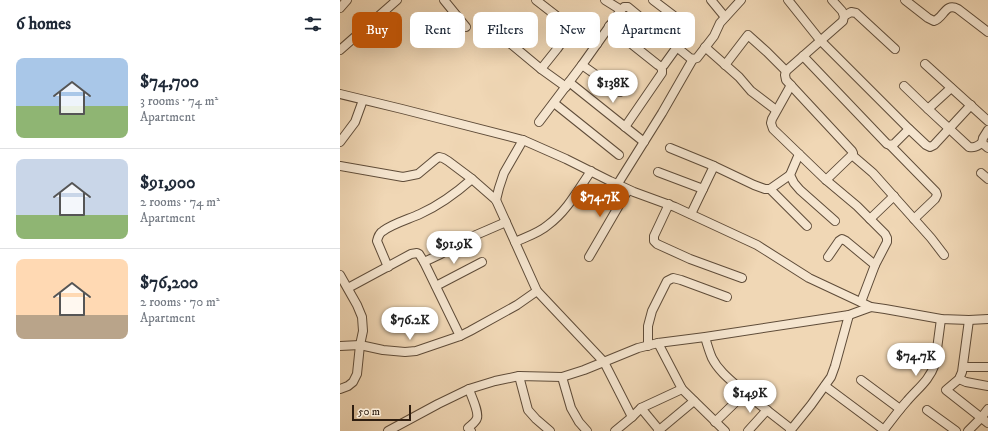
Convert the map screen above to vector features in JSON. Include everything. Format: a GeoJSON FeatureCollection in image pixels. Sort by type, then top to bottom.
{"type":"FeatureCollection","features":[{"type":"Feature","properties":{"kind":"street"},"geometry":{"type":"LineString","coordinates":[[340,8],[347,0]]}},
{"type":"Feature","properties":{"kind":"street"},"geometry":{"type":"LineString","coordinates":[[340,50],[397,0]]}},
{"type":"Feature","properties":{"kind":"street"},"geometry":{"type":"LineString","coordinates":[[444,0],[466,27]]}},
{"type":"Feature","properties":{"kind":"street"},"geometry":{"type":"LineString","coordinates":[[536,0],[551,12]]}},
{"type":"Feature","properties":{"kind":"street"},"geometry":{"type":"LineString","coordinates":[[605,0],[628,7],[634,12]]}},
{"type":"Feature","properties":{"kind":"street"},"geometry":{"type":"LineString","coordinates":[[653,0],[669,12]]}},
{"type":"Feature","properties":{"kind":"street"},"geometry":{"type":"LineString","coordinates":[[711,0],[725,17]]}},
{"type":"Feature","properties":{"kind":"street"},"geometry":{"type":"LineString","coordinates":[[617,185],[662,113],[693,59],[697,58],[714,36],[720,23],[741,0]]}},
{"type":"Feature","properties":{"kind":"street"},"geometry":{"type":"LineString","coordinates":[[788,0],[820,40],[926,145],[930,147],[934,145],[971,105]]}},
{"type":"Feature","properties":{"kind":"street"},"geometry":{"type":"LineString","coordinates":[[832,0],[844,16]]}},
{"type":"Feature","properties":{"kind":"street"},"geometry":{"type":"LineString","coordinates":[[905,0],[934,21],[937,20],[947,9],[954,7],[988,32]]}},
{"type":"Feature","properties":{"kind":"street"},"geometry":{"type":"LineString","coordinates":[[895,49],[856,13],[851,12],[844,16],[843,21],[786,70],[786,80],[852,151],[852,155],[873,173],[894,196],[944,255]]}},
{"type":"Feature","properties":{"kind":"street"},"geometry":{"type":"LineString","coordinates":[[600,40],[608,28]]}},
{"type":"Feature","properties":{"kind":"street"},"geometry":{"type":"LineString","coordinates":[[725,65],[748,35],[786,70]]}},
{"type":"Feature","properties":{"kind":"street"},"geometry":{"type":"LineString","coordinates":[[516,48],[541,69],[567,85],[644,142]]}},
{"type":"Feature","properties":{"kind":"street"},"geometry":{"type":"LineString","coordinates":[[541,69],[559,48]]}},
{"type":"Feature","properties":{"kind":"street"},"geometry":{"type":"LineString","coordinates":[[539,122],[594,48]]}},
{"type":"Feature","properties":{"kind":"street"},"geometry":{"type":"LineString","coordinates":[[625,127],[662,73],[661,67],[637,48]]}},
{"type":"Feature","properties":{"kind":"street"},"geometry":{"type":"LineString","coordinates":[[661,67],[676,48]]}},
{"type":"Feature","properties":{"kind":"street"},"geometry":{"type":"LineString","coordinates":[[678,48],[693,59]]}},
{"type":"Feature","properties":{"kind":"street"},"geometry":{"type":"LineString","coordinates":[[705,48],[739,77],[751,91],[776,110]]}},
{"type":"Feature","properties":{"kind":"street"},"geometry":{"type":"LineString","coordinates":[[803,56],[887,144],[890,145],[936,192],[937,195],[935,199],[914,219]]}},
{"type":"Feature","properties":{"kind":"street"},"geometry":{"type":"LineString","coordinates":[[925,64],[988,121]]}},
{"type":"Feature","properties":{"kind":"street"},"geometry":{"type":"LineString","coordinates":[[582,65],[620,92]]}},
{"type":"Feature","properties":{"kind":"street"},"geometry":{"type":"LineString","coordinates":[[791,85],[772,119],[771,123],[773,129],[826,180],[857,206],[885,234],[887,238],[887,242],[875,265],[861,302]]}},
{"type":"Feature","properties":{"kind":"street"},"geometry":{"type":"LineString","coordinates":[[904,86],[969,147],[973,148],[985,145],[983,138],[988,130]]}},
{"type":"Feature","properties":{"kind":"street"},"geometry":{"type":"LineString","coordinates":[[928,109],[951,88]]}},
{"type":"Feature","properties":{"kind":"street"},"geometry":{"type":"LineString","coordinates":[[340,94],[523,140],[566,159],[628,190],[669,204],[758,245],[809,278],[871,307],[885,308],[941,319],[988,319]]}},
{"type":"Feature","properties":{"kind":"street"},"geometry":{"type":"LineString","coordinates":[[340,142],[354,122],[363,100]]}},
{"type":"Feature","properties":{"kind":"street"},"geometry":{"type":"LineString","coordinates":[[554,103],[619,155]]}},
{"type":"Feature","properties":{"kind":"street"},"geometry":{"type":"LineString","coordinates":[[890,145],[894,144],[909,129]]}},
{"type":"Feature","properties":{"kind":"street"},"geometry":{"type":"LineString","coordinates":[[496,200],[504,173],[523,140]]}},
{"type":"Feature","properties":{"kind":"street"},"geometry":{"type":"LineString","coordinates":[[670,148],[765,189],[770,189],[790,175],[799,154]]}},
{"type":"Feature","properties":{"kind":"street"},"geometry":{"type":"LineString","coordinates":[[826,180],[852,155]]}},
{"type":"Feature","properties":{"kind":"street"},"geometry":{"type":"LineString","coordinates":[[340,166],[403,177],[418,174],[439,157],[448,161],[472,179],[496,200],[538,291],[604,362],[632,417]]}},
{"type":"Feature","properties":{"kind":"street"},"geometry":{"type":"LineString","coordinates":[[691,214],[714,166]]}},
{"type":"Feature","properties":{"kind":"street"},"geometry":{"type":"LineString","coordinates":[[515,242],[548,226],[563,213],[591,171]]}},
{"type":"Feature","properties":{"kind":"street"},"geometry":{"type":"LineString","coordinates":[[658,172],[703,189]]}},
{"type":"Feature","properties":{"kind":"street"},"geometry":{"type":"LineString","coordinates":[[981,173],[988,179]]}},
{"type":"Feature","properties":{"kind":"street"},"geometry":{"type":"LineString","coordinates":[[790,175],[800,190],[835,221]]}},
{"type":"Feature","properties":{"kind":"street"},"geometry":{"type":"LineString","coordinates":[[388,267],[377,242],[380,233],[422,214],[449,199],[472,179]]}},
{"type":"Feature","properties":{"kind":"street"},"geometry":{"type":"LineString","coordinates":[[770,189],[807,226]]}},
{"type":"Feature","properties":{"kind":"street"},"geometry":{"type":"LineString","coordinates":[[589,257],[628,190]]}},
{"type":"Feature","properties":{"kind":"street"},"geometry":{"type":"LineString","coordinates":[[870,219],[894,196]]}},
{"type":"Feature","properties":{"kind":"street"},"geometry":{"type":"LineString","coordinates":[[669,204],[654,236],[654,241],[657,244],[690,258],[742,278]]}},
{"type":"Feature","properties":{"kind":"street"},"geometry":{"type":"LineString","coordinates":[[424,262],[469,238],[506,222]]}},
{"type":"Feature","properties":{"kind":"street"},"geometry":{"type":"LineString","coordinates":[[828,257],[842,239],[875,265]]}},
{"type":"Feature","properties":{"kind":"street"},"geometry":{"type":"LineString","coordinates":[[348,288],[415,252],[419,254],[424,262],[460,336]]}},
{"type":"Feature","properties":{"kind":"street"},"geometry":{"type":"LineString","coordinates":[[436,286],[482,262]]}},
{"type":"Feature","properties":{"kind":"street"},"geometry":{"type":"LineString","coordinates":[[340,276],[357,305],[362,317],[363,331],[356,374],[348,386],[340,389]]}},
{"type":"Feature","properties":{"kind":"street"},"geometry":{"type":"LineString","coordinates":[[648,346],[648,326],[652,311],[667,282],[673,278],[728,297]]}},
{"type":"Feature","properties":{"kind":"street"},"geometry":{"type":"LineString","coordinates":[[340,346],[360,345],[383,350],[405,352],[416,351],[460,336],[517,305],[538,291]]}},
{"type":"Feature","properties":{"kind":"street"},"geometry":{"type":"LineString","coordinates":[[388,431],[469,388],[495,381],[520,376],[562,377],[626,353],[658,343],[849,315],[871,307]]}},
{"type":"Feature","properties":{"kind":"street"},"geometry":{"type":"LineString","coordinates":[[705,337],[712,358],[726,376],[790,430],[831,377],[849,315]]}},
{"type":"Feature","properties":{"kind":"street"},"geometry":{"type":"LineString","coordinates":[[825,386],[883,430],[913,394],[927,380],[934,364],[941,319]]}},
{"type":"Feature","properties":{"kind":"street"},"geometry":{"type":"LineString","coordinates":[[969,320],[963,367],[959,379],[946,390],[985,420]]}},
{"type":"Feature","properties":{"kind":"street"},"geometry":{"type":"LineString","coordinates":[[658,343],[682,389],[725,431]]}},
{"type":"Feature","properties":{"kind":"street"},"geometry":{"type":"LineString","coordinates":[[963,367],[988,368]]}},
{"type":"Feature","properties":{"kind":"street"},"geometry":{"type":"LineString","coordinates":[[520,376],[528,410],[550,431]]}},
{"type":"Feature","properties":{"kind":"street"},"geometry":{"type":"LineString","coordinates":[[562,377],[571,408],[579,422],[587,431]]}},
{"type":"Feature","properties":{"kind":"street"},"geometry":{"type":"LineString","coordinates":[[959,379],[966,382],[988,386]]}},
{"type":"Feature","properties":{"kind":"street"},"geometry":{"type":"LineString","coordinates":[[861,380],[900,409]]}},
{"type":"Feature","properties":{"kind":"street"},"geometry":{"type":"LineString","coordinates":[[468,430],[478,417],[469,388]]}},
{"type":"Feature","properties":{"kind":"street"},"geometry":{"type":"LineString","coordinates":[[615,431],[641,408],[682,389]]}},
{"type":"Feature","properties":{"kind":"street"},"geometry":{"type":"LineString","coordinates":[[715,422],[745,392]]}},
{"type":"Feature","properties":{"kind":"street"},"geometry":{"type":"LineString","coordinates":[[641,408],[659,431],[694,401]]}},
{"type":"Feature","properties":{"kind":"street"},"geometry":{"type":"LineString","coordinates":[[968,431],[985,420],[988,409]]}},
{"type":"Feature","properties":{"kind":"street"},"geometry":{"type":"LineString","coordinates":[[748,431],[767,410]]}},
{"type":"Feature","properties":{"kind":"street"},"geometry":{"type":"LineString","coordinates":[[927,410],[956,431]]}}]}
